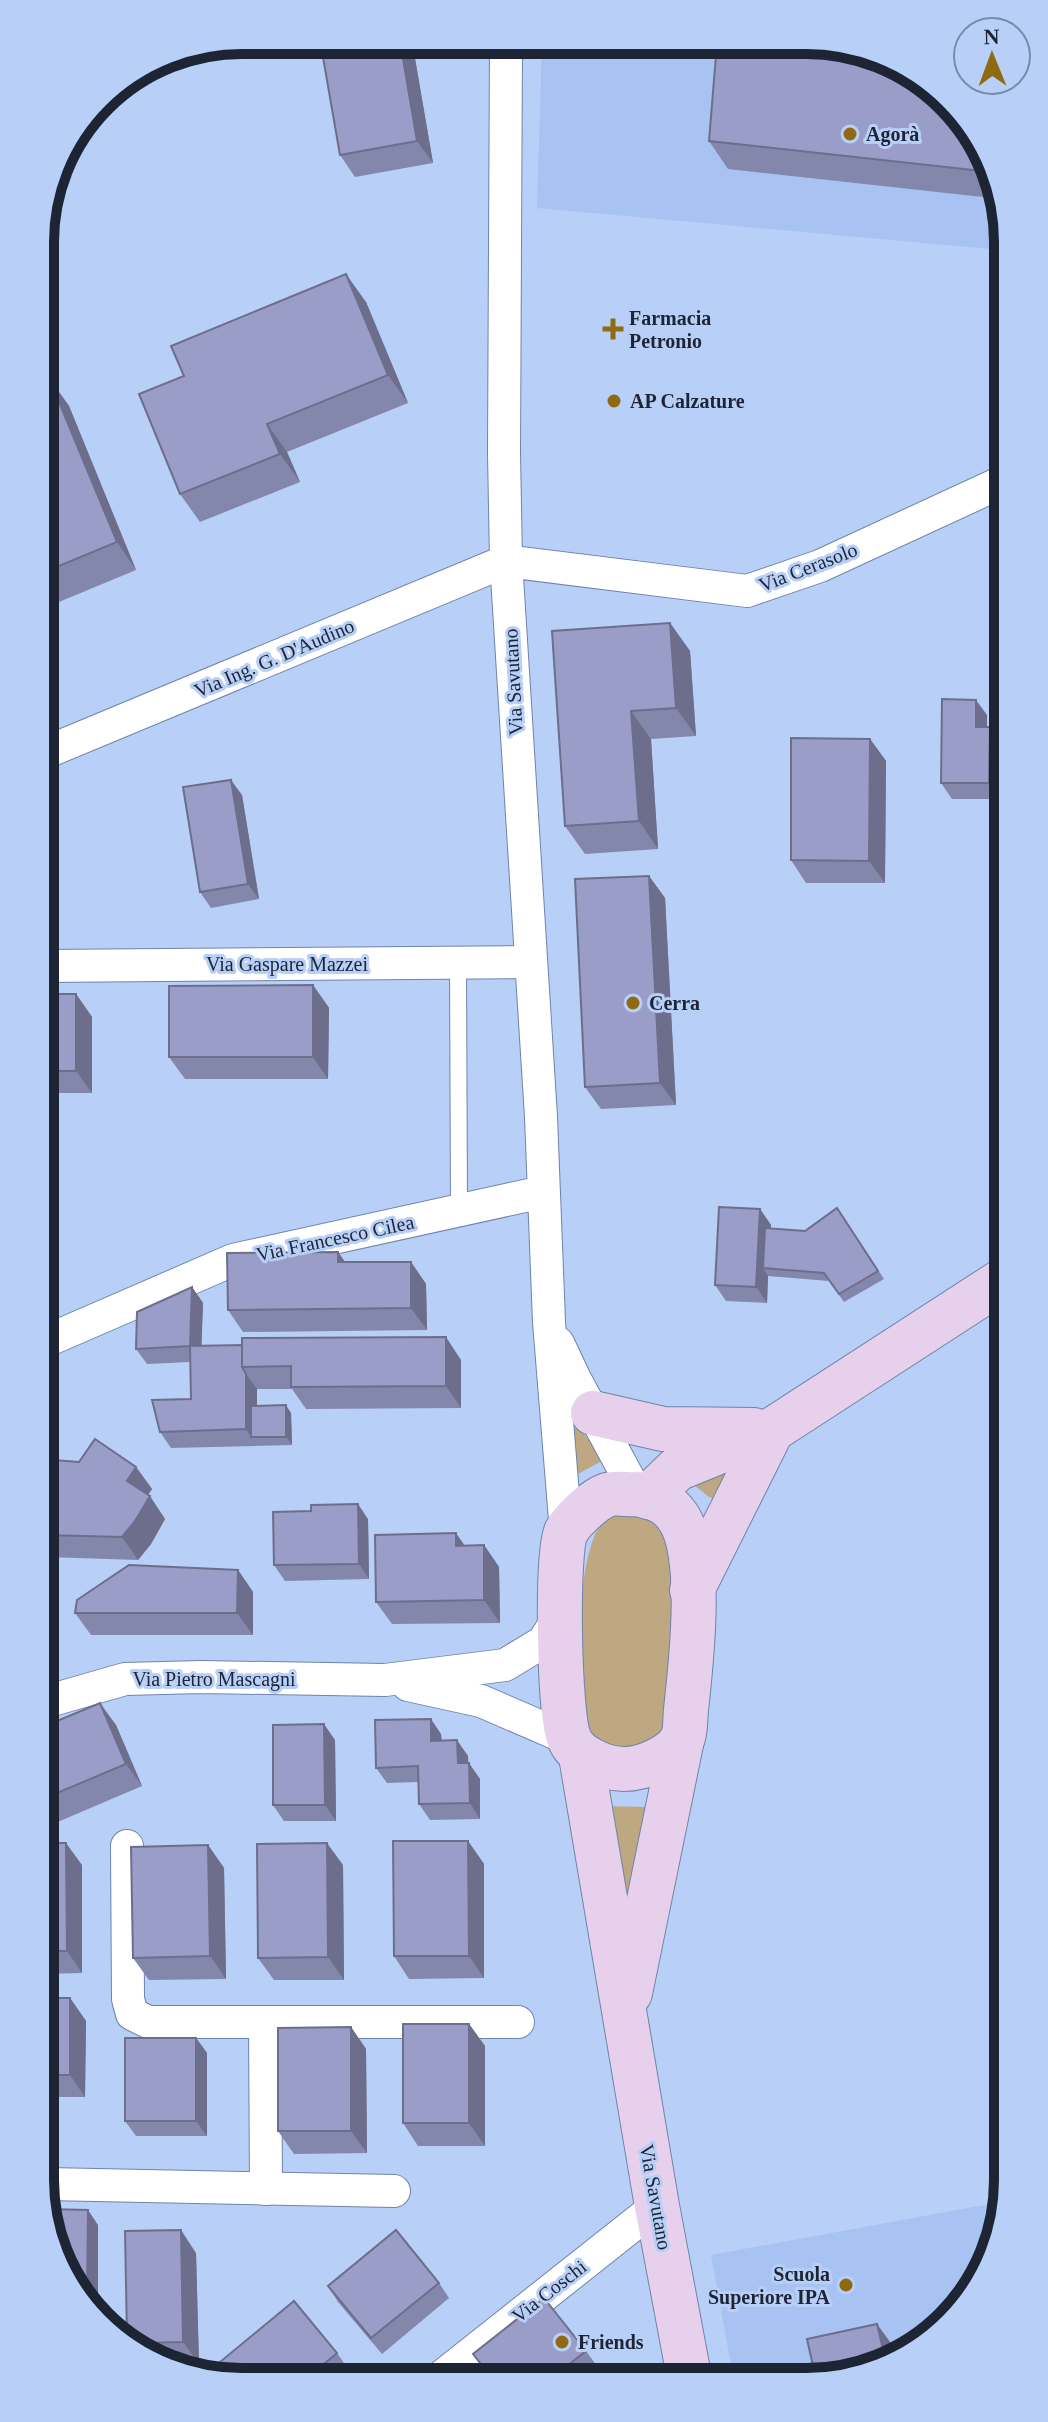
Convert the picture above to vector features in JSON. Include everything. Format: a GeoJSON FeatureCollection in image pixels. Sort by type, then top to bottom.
{"type":"FeatureCollection","features":[{"type":"Feature","properties":{"kind":"street","name":"Via Savutano"},"geometry":{"type":"LineString","coordinates":[[506,54],[506,561],[549,1322],[566,1532],[560,1616],[563,1703],[575,1748],[687,2368]]}},
{"type":"Feature","properties":{"kind":"street","name":"Via Cerasolo"},"geometry":{"type":"LineString","coordinates":[[506,561],[747,591],[820,566],[994,486]]}},
{"type":"Feature","properties":{"kind":"street","name":"Via Ing. G. D'Audino"},"geometry":{"type":"LineString","coordinates":[[54,749],[506,561]]}},
{"type":"Feature","properties":{"kind":"street","name":"Via Gaspare Mazzei"},"geometry":{"type":"LineString","coordinates":[[54,966],[531,962]]}},
{"type":"Feature","properties":{"kind":"street","name":"Via Francesco Cilea"},"geometry":{"type":"LineString","coordinates":[[54,1338],[233,1260],[543,1192]]}},
{"type":"Feature","properties":{"kind":"street"},"geometry":{"type":"LineString","coordinates":[[643,1496],[677,1469],[772,1430],[994,1286]]}},
{"type":"Feature","properties":{"kind":"street"},"geometry":{"type":"LineString","coordinates":[[549,1322],[593,1413],[643,1496]]}},
{"type":"Feature","properties":{"kind":"street"},"geometry":{"type":"LineString","coordinates":[[593,1413],[663,1429],[772,1430]]}},
{"type":"Feature","properties":{"kind":"street"},"geometry":{"type":"LineString","coordinates":[[692,1590],[772,1430]]}},
{"type":"Feature","properties":{"kind":"street"},"geometry":{"type":"LineString","coordinates":[[566,1532],[583,1511],[607,1495],[643,1496],[663,1500],[679,1518],[690,1550],[689,1680],[682,1739],[625,2019]]}},
{"type":"Feature","properties":{"kind":"street"},"geometry":{"type":"LineString","coordinates":[[385,1680],[505,1665],[543,1642],[560,1616]]}},
{"type":"Feature","properties":{"kind":"street","name":"Via Pietro Mascagni"},"geometry":{"type":"LineString","coordinates":[[54,1699],[125,1679],[385,1680]]}},
{"type":"Feature","properties":{"kind":"street"},"geometry":{"type":"LineString","coordinates":[[385,1680],[481,1701],[623,1769],[658,1762],[682,1739]]}},
{"type":"Feature","properties":{"kind":"street"},"geometry":{"type":"LineString","coordinates":[[127,1846],[128,1999],[132,2014],[148,2022],[518,2022]]}},
{"type":"Feature","properties":{"kind":"street"},"geometry":{"type":"LineString","coordinates":[[265,2022],[266,2189]]}},
{"type":"Feature","properties":{"kind":"street"},"geometry":{"type":"LineString","coordinates":[[54,2184],[394,2191]]}},
{"type":"Feature","properties":{"kind":"street","name":"Via Coschi"},"geometry":{"type":"LineString","coordinates":[[452,2368],[657,2206]]}},
{"type":"Feature","properties":{"kind":"lane"},"geometry":{"type":"LineString","coordinates":[[458,963],[459,1211]]}},
{"type":"Feature","properties":{"kind":"shaded area"},"geometry":{"type":"Polygon","coordinates":[[[542,54],[831,56],[866,64],[980,171],[988,193],[994,249],[537,208],[542,54]]]}},
{"type":"Feature","properties":{"kind":"shaded area"},"geometry":{"type":"Polygon","coordinates":[[[567,1427],[580,1429],[600,1454],[600,1462],[567,1480],[567,1427]]]}},
{"type":"Feature","properties":{"kind":"shaded area"},"geometry":{"type":"Polygon","coordinates":[[[733,1468],[716,1499],[689,1481],[733,1468]]]}},
{"type":"Feature","properties":{"kind":"shaded area"},"geometry":{"type":"Polygon","coordinates":[[[640,1511],[668,1535],[673,1554],[673,1638],[668,1698],[660,1733],[654,1740],[639,1750],[613,1751],[600,1743],[591,1732],[583,1699],[584,1576],[597,1531],[615,1512],[640,1511]]]}},
{"type":"Feature","properties":{"kind":"shaded area"},"geometry":{"type":"Polygon","coordinates":[[[604,1806],[647,1807],[629,1908],[604,1806]]]}},
{"type":"Feature","properties":{"kind":"shaded area","name":"Scuola Superiore IPA"},"geometry":{"type":"Polygon","coordinates":[[[992,2204],[980,2252],[969,2274],[947,2304],[900,2343],[855,2362],[806,2368],[732,2368],[711,2255],[992,2204]]]}},
{"type":"Feature","properties":{"kind":"building"},"geometry":{"type":"Polygon","coordinates":[[[322,54],[402,54],[417,141],[340,155],[322,54]]]}},
{"type":"Feature","properties":{"kind":"building","name":"Agorà"},"geometry":{"type":"Polygon","coordinates":[[[716,54],[831,56],[878,68],[920,93],[955,128],[980,171],[709,141],[716,54]]]}},
{"type":"Feature","properties":{"kind":"building"},"geometry":{"type":"Polygon","coordinates":[[[346,274],[388,375],[267,424],[280,454],[180,494],[139,394],[184,376],[171,346],[346,274]]]}},
{"type":"Feature","properties":{"kind":"building"},"geometry":{"type":"Polygon","coordinates":[[[54,390],[117,542],[54,568],[54,390]]]}},
{"type":"Feature","properties":{"kind":"building"},"geometry":{"type":"Polygon","coordinates":[[[670,623],[676,708],[631,711],[639,821],[565,826],[552,631],[670,623]]]}},
{"type":"Feature","properties":{"kind":"building"},"geometry":{"type":"Polygon","coordinates":[[[942,699],[976,700],[976,727],[990,727],[989,783],[941,783],[942,699]]]}},
{"type":"Feature","properties":{"kind":"building"},"geometry":{"type":"Polygon","coordinates":[[[791,738],[870,739],[869,861],[791,860],[791,738]]]}},
{"type":"Feature","properties":{"kind":"building"},"geometry":{"type":"Polygon","coordinates":[[[231,780],[248,884],[200,892],[183,787],[231,780]]]}},
{"type":"Feature","properties":{"kind":"building","name":"Cerra"},"geometry":{"type":"Polygon","coordinates":[[[649,876],[660,1083],[585,1087],[575,879],[649,876]]]}},
{"type":"Feature","properties":{"kind":"building"},"geometry":{"type":"Polygon","coordinates":[[[313,985],[313,1057],[169,1057],[169,986],[313,985]]]}},
{"type":"Feature","properties":{"kind":"building"},"geometry":{"type":"Polygon","coordinates":[[[54,994],[76,994],[76,1071],[54,1071],[54,994]]]}},
{"type":"Feature","properties":{"kind":"building"},"geometry":{"type":"Polygon","coordinates":[[[719,1207],[760,1209],[756,1287],[715,1285],[719,1207]]]}},
{"type":"Feature","properties":{"kind":"building"},"geometry":{"type":"Polygon","coordinates":[[[837,1208],[878,1271],[839,1294],[824,1273],[763,1268],[765,1228],[805,1231],[837,1208]]]}},
{"type":"Feature","properties":{"kind":"building"},"geometry":{"type":"Polygon","coordinates":[[[338,1252],[338,1262],[411,1262],[411,1308],[228,1310],[227,1253],[338,1252]]]}},
{"type":"Feature","properties":{"kind":"building"},"geometry":{"type":"Polygon","coordinates":[[[192,1287],[190,1346],[136,1349],[137,1312],[192,1287]]]}},
{"type":"Feature","properties":{"kind":"building"},"geometry":{"type":"Polygon","coordinates":[[[446,1337],[446,1386],[291,1387],[291,1366],[242,1367],[242,1338],[446,1337]]]}},
{"type":"Feature","properties":{"kind":"building"},"geometry":{"type":"Polygon","coordinates":[[[242,1345],[242,1367],[246,1374],[246,1429],[160,1432],[152,1400],[191,1399],[190,1346],[242,1345]]]}},
{"type":"Feature","properties":{"kind":"building"},"geometry":{"type":"Polygon","coordinates":[[[286,1405],[286,1437],[251,1437],[251,1406],[286,1405]]]}},
{"type":"Feature","properties":{"kind":"building"},"geometry":{"type":"Polygon","coordinates":[[[95,1439],[136,1467],[127,1481],[150,1496],[122,1537],[54,1535],[54,1460],[79,1462],[95,1439]]]}},
{"type":"Feature","properties":{"kind":"building"},"geometry":{"type":"Polygon","coordinates":[[[358,1504],[359,1564],[274,1565],[273,1512],[311,1511],[311,1505],[358,1504]]]}},
{"type":"Feature","properties":{"kind":"building"},"geometry":{"type":"Polygon","coordinates":[[[456,1533],[456,1546],[484,1545],[484,1600],[376,1602],[375,1535],[456,1533]]]}},
{"type":"Feature","properties":{"kind":"building"},"geometry":{"type":"Polygon","coordinates":[[[129,1565],[238,1570],[237,1613],[75,1613],[77,1600],[129,1565]]]}},
{"type":"Feature","properties":{"kind":"building"},"geometry":{"type":"Polygon","coordinates":[[[100,1703],[126,1764],[54,1794],[54,1722],[100,1703]]]}},
{"type":"Feature","properties":{"kind":"building"},"geometry":{"type":"Polygon","coordinates":[[[431,1719],[431,1741],[457,1740],[458,1763],[469,1763],[470,1803],[419,1804],[418,1766],[376,1768],[375,1720],[431,1719]]]}},
{"type":"Feature","properties":{"kind":"building"},"geometry":{"type":"Polygon","coordinates":[[[324,1724],[325,1805],[273,1805],[273,1725],[324,1724]]]}},
{"type":"Feature","properties":{"kind":"building"},"geometry":{"type":"Polygon","coordinates":[[[393,1841],[468,1841],[469,1956],[394,1956],[393,1841]]]}},
{"type":"Feature","properties":{"kind":"building"},"geometry":{"type":"Polygon","coordinates":[[[54,1843],[66,1843],[67,1951],[54,1951],[54,1843]]]}},
{"type":"Feature","properties":{"kind":"building"},"geometry":{"type":"Polygon","coordinates":[[[327,1843],[328,1957],[258,1958],[257,1844],[327,1843]]]}},
{"type":"Feature","properties":{"kind":"building"},"geometry":{"type":"Polygon","coordinates":[[[208,1845],[210,1956],[133,1958],[131,1847],[208,1845]]]}},
{"type":"Feature","properties":{"kind":"building"},"geometry":{"type":"Polygon","coordinates":[[[54,1998],[70,1998],[70,2075],[54,2075],[54,1998]]]}},
{"type":"Feature","properties":{"kind":"building"},"geometry":{"type":"Polygon","coordinates":[[[403,2024],[469,2024],[469,2123],[403,2123],[403,2024]]]}},
{"type":"Feature","properties":{"kind":"building"},"geometry":{"type":"Polygon","coordinates":[[[351,2027],[351,2131],[278,2131],[278,2028],[351,2027]]]}},
{"type":"Feature","properties":{"kind":"building"},"geometry":{"type":"Polygon","coordinates":[[[125,2038],[196,2038],[196,2121],[125,2121],[125,2038]]]}},
{"type":"Feature","properties":{"kind":"building"},"geometry":{"type":"Polygon","coordinates":[[[57,2209],[88,2210],[87,2286],[68,2252],[57,2209]]]}},
{"type":"Feature","properties":{"kind":"building"},"geometry":{"type":"Polygon","coordinates":[[[181,2230],[183,2342],[148,2343],[127,2328],[125,2231],[181,2230]]]}},
{"type":"Feature","properties":{"kind":"building"},"geometry":{"type":"Polygon","coordinates":[[[396,2230],[439,2283],[371,2338],[328,2286],[396,2230]]]}},
{"type":"Feature","properties":{"kind":"building"},"geometry":{"type":"Polygon","coordinates":[[[544,2298],[586,2351],[564,2368],[484,2368],[473,2354],[544,2298]]]}},
{"type":"Feature","properties":{"kind":"building"},"geometry":{"type":"Polygon","coordinates":[[[294,2301],[337,2353],[319,2368],[242,2368],[224,2367],[220,2362],[294,2301]]]}},
{"type":"Feature","properties":{"kind":"building"},"geometry":{"type":"Polygon","coordinates":[[[877,2324],[883,2351],[855,2362],[813,2367],[807,2339],[877,2324]]]}},
{"type":"Feature","properties":{"kind":"place","name":"Agorà"},"geometry":{"type":"Point","coordinates":[850,134]}},
{"type":"Feature","properties":{"kind":"place","name":"Farmacia Petronio"},"geometry":{"type":"Point","coordinates":[613,329]}},
{"type":"Feature","properties":{"kind":"place","name":"AP Calzature"},"geometry":{"type":"Point","coordinates":[614,401]}},
{"type":"Feature","properties":{"kind":"place","name":"Cerra"},"geometry":{"type":"Point","coordinates":[633,1003]}},
{"type":"Feature","properties":{"kind":"place","name":"Scuola Superiore IPA"},"geometry":{"type":"Point","coordinates":[846,2285]}},
{"type":"Feature","properties":{"kind":"place","name":"Friends"},"geometry":{"type":"Point","coordinates":[562,2342]}}]}
